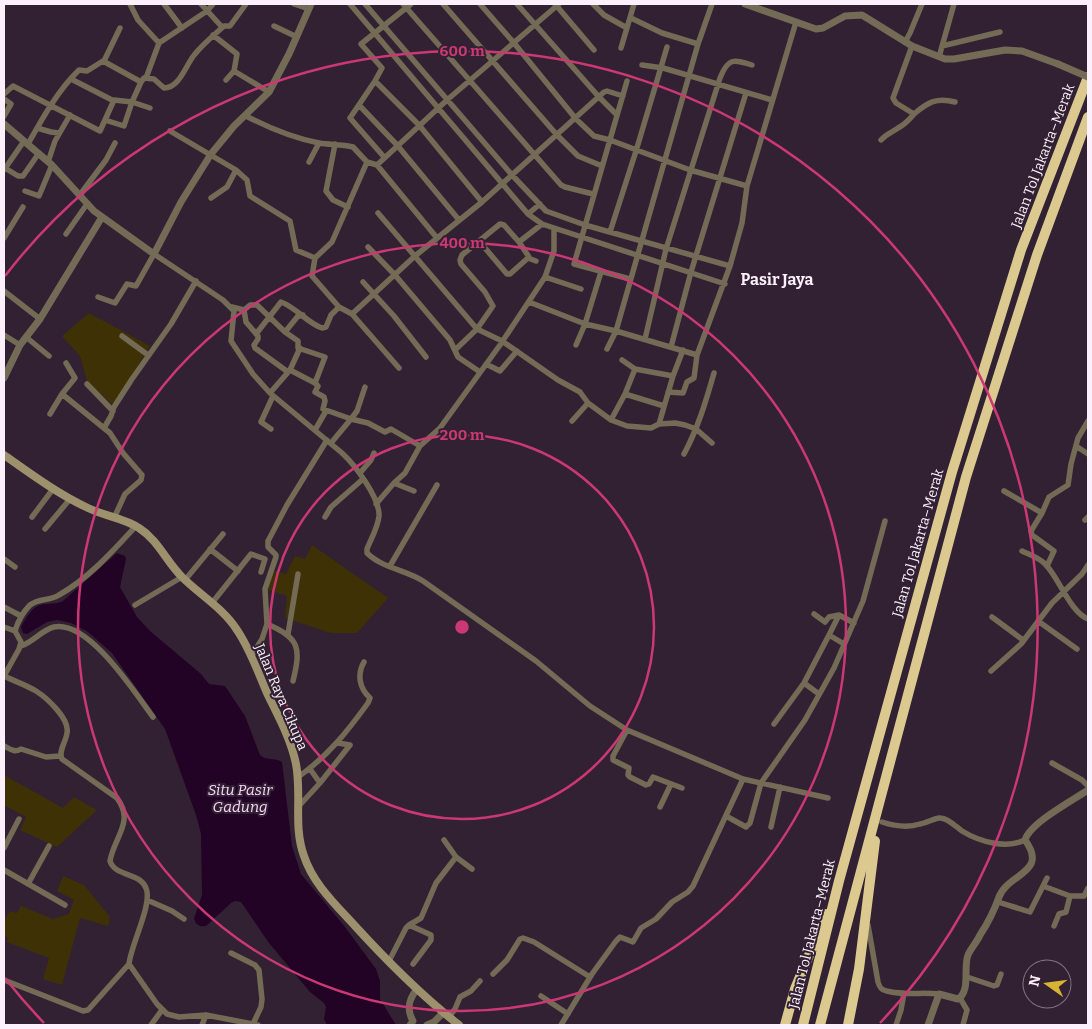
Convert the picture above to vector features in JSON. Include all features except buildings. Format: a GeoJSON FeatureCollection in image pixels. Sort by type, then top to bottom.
{"type":"FeatureCollection","features":[{"type":"Feature","properties":{"kind":"highway","name":"Jalan Tol Jakarta–Merak"},"geometry":{"type":"LineString","coordinates":[[803,1025],[839,881],[952,472],[1021,250],[1088,77]]}},
{"type":"Feature","properties":{"kind":"highway","name":"Jalan Tol Jakarta–Merak"},"geometry":{"type":"LineString","coordinates":[[820,1025],[879,821],[966,477],[1037,255],[1088,117]]}},
{"type":"Feature","properties":{"kind":"highway"},"geometry":{"type":"LineString","coordinates":[[848,1025],[859,969],[879,821]]}},
{"type":"Feature","properties":{"kind":"highway"},"geometry":{"type":"LineString","coordinates":[[785,1025],[795,989],[839,881]]}},
{"type":"Feature","properties":{"kind":"main road","name":"Jalan Raya Cikupa"},"geometry":{"type":"LineString","coordinates":[[4,455],[70,499],[90,509],[136,526],[154,541],[184,578],[230,620],[251,657],[291,746],[298,778],[301,846],[309,869],[326,895],[388,961],[459,1025]]}},
{"type":"Feature","properties":{"kind":"street"},"geometry":{"type":"LineString","coordinates":[[130,4],[138,20],[159,43]]}},
{"type":"Feature","properties":{"kind":"street"},"geometry":{"type":"LineString","coordinates":[[164,4],[182,28]]}},
{"type":"Feature","properties":{"kind":"street"},"geometry":{"type":"LineString","coordinates":[[201,4],[222,27]]}},
{"type":"Feature","properties":{"kind":"street"},"geometry":{"type":"LineString","coordinates":[[105,120],[124,126],[132,102],[144,80],[159,43],[207,11],[212,4]]}},
{"type":"Feature","properties":{"kind":"street"},"geometry":{"type":"LineString","coordinates":[[104,61],[144,80],[154,79],[164,88],[169,87],[179,79],[192,56],[222,27],[230,26],[246,4]]}},
{"type":"Feature","properties":{"kind":"street"},"geometry":{"type":"LineString","coordinates":[[98,297],[115,303],[125,285],[136,286],[181,202],[211,154],[234,126],[269,92],[297,37],[310,6],[294,4]]}},
{"type":"Feature","properties":{"kind":"street"},"geometry":{"type":"LineString","coordinates":[[350,4],[529,214],[542,224],[725,284]]}},
{"type":"Feature","properties":{"kind":"street"},"geometry":{"type":"LineString","coordinates":[[365,4],[512,175],[539,204],[551,213],[666,249],[696,255],[730,266]]}},
{"type":"Feature","properties":{"kind":"street"},"geometry":{"type":"LineString","coordinates":[[443,4],[557,135],[578,156],[602,166]]}},
{"type":"Feature","properties":{"kind":"street"},"geometry":{"type":"LineString","coordinates":[[480,4],[576,119],[594,136],[610,140],[690,170],[747,186]]}},
{"type":"Feature","properties":{"kind":"street"},"geometry":{"type":"LineString","coordinates":[[517,4],[617,116]]}},
{"type":"Feature","properties":{"kind":"street"},"geometry":{"type":"LineString","coordinates":[[377,165],[437,108],[493,62],[557,4],[594,50]]}},
{"type":"Feature","properties":{"kind":"street"},"geometry":{"type":"LineString","coordinates":[[593,4],[604,15],[627,28]]}},
{"type":"Feature","properties":{"kind":"street"},"geometry":{"type":"LineString","coordinates":[[621,48],[634,4]]}},
{"type":"Feature","properties":{"kind":"street"},"geometry":{"type":"LineString","coordinates":[[607,349],[616,331],[640,241],[698,44],[712,4]]}},
{"type":"Feature","properties":{"kind":"street"},"geometry":{"type":"LineString","coordinates":[[746,4],[765,7],[796,22],[819,29],[845,16],[862,15],[912,46],[939,56],[954,59],[1005,50],[1022,51],[1088,77]]}},
{"type":"Feature","properties":{"kind":"street"},"geometry":{"type":"LineString","coordinates":[[905,42],[922,4]]}},
{"type":"Feature","properties":{"kind":"street"},"geometry":{"type":"LineString","coordinates":[[939,56],[954,4]]}},
{"type":"Feature","properties":{"kind":"street"},"geometry":{"type":"LineString","coordinates":[[384,157],[350,119],[382,68],[361,45],[406,5],[534,155],[564,187],[593,194]]}},
{"type":"Feature","properties":{"kind":"street"},"geometry":{"type":"LineString","coordinates":[[631,18],[662,33],[698,44]]}},
{"type":"Feature","properties":{"kind":"street"},"geometry":{"type":"LineString","coordinates":[[668,392],[684,394],[687,382],[694,378],[697,355],[725,284],[742,223],[747,186],[796,22]]}},
{"type":"Feature","properties":{"kind":"street"},"geometry":{"type":"LineString","coordinates":[[274,26],[297,37]]}},
{"type":"Feature","properties":{"kind":"street"},"geometry":{"type":"LineString","coordinates":[[40,153],[23,176],[18,176],[4,169],[26,143],[79,70],[87,71],[104,61],[120,28]]}},
{"type":"Feature","properties":{"kind":"street"},"geometry":{"type":"LineString","coordinates":[[942,46],[1000,32]]}},
{"type":"Feature","properties":{"kind":"street"},"geometry":{"type":"LineString","coordinates":[[213,35],[237,54],[234,71],[226,80]]}},
{"type":"Feature","properties":{"kind":"street"},"geometry":{"type":"LineString","coordinates":[[912,46],[893,98],[896,103],[914,114]]}},
{"type":"Feature","properties":{"kind":"street"},"geometry":{"type":"LineString","coordinates":[[610,232],[667,47]]}},
{"type":"Feature","properties":{"kind":"street"},"geometry":{"type":"LineString","coordinates":[[644,339],[666,249],[722,71],[734,60],[752,65]]}},
{"type":"Feature","properties":{"kind":"street"},"geometry":{"type":"LineString","coordinates":[[642,64],[772,100]]}},
{"type":"Feature","properties":{"kind":"street"},"geometry":{"type":"LineString","coordinates":[[234,71],[269,92]]}},
{"type":"Feature","properties":{"kind":"street"},"geometry":{"type":"LineString","coordinates":[[71,79],[114,100],[132,102],[150,108]]}},
{"type":"Feature","properties":{"kind":"street"},"geometry":{"type":"LineString","coordinates":[[375,81],[419,125],[482,202]]}},
{"type":"Feature","properties":{"kind":"street"},"geometry":{"type":"LineString","coordinates":[[627,81],[574,264],[630,279]]}},
{"type":"Feature","properties":{"kind":"street"},"geometry":{"type":"LineString","coordinates":[[4,94],[13,86],[100,131],[114,100]]}},
{"type":"Feature","properties":{"kind":"street"},"geometry":{"type":"LineString","coordinates":[[352,314],[415,256],[482,202],[599,97],[606,92],[623,96]]}},
{"type":"Feature","properties":{"kind":"street"},"geometry":{"type":"LineString","coordinates":[[671,348],[696,255],[746,93]]}},
{"type":"Feature","properties":{"kind":"street"},"geometry":{"type":"LineString","coordinates":[[4,99],[11,104],[4,116]]}},
{"type":"Feature","properties":{"kind":"street"},"geometry":{"type":"LineString","coordinates":[[881,140],[888,132],[896,130],[914,114],[935,100],[944,99],[955,102]]}},
{"type":"Feature","properties":{"kind":"street"},"geometry":{"type":"LineString","coordinates":[[359,105],[397,145],[460,220]]}},
{"type":"Feature","properties":{"kind":"street"},"geometry":{"type":"LineString","coordinates":[[26,191],[39,196],[59,133],[70,115]]}},
{"type":"Feature","properties":{"kind":"street"},"geometry":{"type":"LineString","coordinates":[[246,116],[275,130],[319,143],[353,147],[367,162],[377,165],[437,238]]}},
{"type":"Feature","properties":{"kind":"street"},"geometry":{"type":"LineString","coordinates":[[4,124],[40,153],[102,218],[232,307],[244,310]]}},
{"type":"Feature","properties":{"kind":"street"},"geometry":{"type":"LineString","coordinates":[[37,128],[59,133]]}},
{"type":"Feature","properties":{"kind":"street"},"geometry":{"type":"LineString","coordinates":[[170,131],[236,170],[247,180],[250,196],[290,221],[296,250],[315,258]]}},
{"type":"Feature","properties":{"kind":"street"},"geometry":{"type":"LineString","coordinates":[[79,196],[106,160],[115,143]]}},
{"type":"Feature","properties":{"kind":"street"},"geometry":{"type":"LineString","coordinates":[[310,162],[319,143]]}},
{"type":"Feature","properties":{"kind":"street"},"geometry":{"type":"LineString","coordinates":[[335,144],[326,191],[333,200],[348,207]]}},
{"type":"Feature","properties":{"kind":"street"},"geometry":{"type":"LineString","coordinates":[[367,162],[332,242],[315,258],[312,276],[339,307],[352,314],[399,368]]}},
{"type":"Feature","properties":{"kind":"street"},"geometry":{"type":"LineString","coordinates":[[211,198],[227,187],[236,170]]}},
{"type":"Feature","properties":{"kind":"street"},"geometry":{"type":"LineString","coordinates":[[66,234],[87,204]]}},
{"type":"Feature","properties":{"kind":"street"},"geometry":{"type":"LineString","coordinates":[[529,214],[539,204]]}},
{"type":"Feature","properties":{"kind":"street"},"geometry":{"type":"LineString","coordinates":[[4,238],[23,206]]}},
{"type":"Feature","properties":{"kind":"street"},"geometry":{"type":"LineString","coordinates":[[378,213],[477,329],[502,341],[558,380],[580,392],[588,403],[611,420],[627,426],[651,428],[659,424],[674,423],[696,429],[712,442]]}},
{"type":"Feature","properties":{"kind":"street"},"geometry":{"type":"LineString","coordinates":[[4,378],[20,345],[40,319],[102,218]]}},
{"type":"Feature","properties":{"kind":"street"},"geometry":{"type":"LineString","coordinates":[[456,350],[477,329],[492,309],[493,304],[460,262],[462,255],[502,224],[520,242],[528,258]]}},
{"type":"Feature","properties":{"kind":"street"},"geometry":{"type":"LineString","coordinates":[[520,242],[542,224]]}},
{"type":"Feature","properties":{"kind":"street"},"geometry":{"type":"LineString","coordinates":[[376,504],[405,473],[420,446],[440,428],[545,277],[552,258],[554,229]]}},
{"type":"Feature","properties":{"kind":"street"},"geometry":{"type":"LineString","coordinates":[[479,241],[509,274],[512,274],[528,258]]}},
{"type":"Feature","properties":{"kind":"street"},"geometry":{"type":"LineString","coordinates":[[368,247],[395,275],[450,340],[458,357],[480,372]]}},
{"type":"Feature","properties":{"kind":"street"},"geometry":{"type":"LineString","coordinates":[[528,258],[536,261]]}},
{"type":"Feature","properties":{"kind":"street"},"geometry":{"type":"LineString","coordinates":[[576,346],[601,272]]}},
{"type":"Feature","properties":{"kind":"street"},"geometry":{"type":"LineString","coordinates":[[545,277],[580,289]]}},
{"type":"Feature","properties":{"kind":"street"},"geometry":{"type":"LineString","coordinates":[[104,428],[112,411],[196,281]]}},
{"type":"Feature","properties":{"kind":"street"},"geometry":{"type":"LineString","coordinates":[[362,282],[394,316],[426,357]]}},
{"type":"Feature","properties":{"kind":"street"},"geometry":{"type":"LineString","coordinates":[[4,291],[40,319]]}},
{"type":"Feature","properties":{"kind":"street"},"geometry":{"type":"LineString","coordinates":[[256,334],[281,302],[303,315],[313,325],[323,328],[326,327],[331,315],[339,307]]}},
{"type":"Feature","properties":{"kind":"street"},"geometry":{"type":"LineString","coordinates":[[528,302],[585,324],[616,331],[697,355]]}},
{"type":"Feature","properties":{"kind":"street"},"geometry":{"type":"LineString","coordinates":[[244,310],[250,304],[257,305],[285,332],[298,341],[297,347],[325,357],[315,383]]}},
{"type":"Feature","properties":{"kind":"street"},"geometry":{"type":"LineString","coordinates":[[232,307],[235,315],[231,338],[253,374],[272,395],[352,462],[362,476],[379,513],[378,523],[367,552],[390,566],[408,572],[423,581],[536,660],[590,706],[627,730],[743,779],[828,798]]}},
{"type":"Feature","properties":{"kind":"street"},"geometry":{"type":"LineString","coordinates":[[244,310],[246,322],[258,337],[254,345],[255,348],[289,371],[315,383],[318,386],[315,392],[324,397],[323,408],[326,411],[368,423],[386,433],[391,429],[420,446]]}},
{"type":"Feature","properties":{"kind":"street"},"geometry":{"type":"LineString","coordinates":[[285,332],[298,316],[303,315]]}},
{"type":"Feature","properties":{"kind":"street"},"geometry":{"type":"LineString","coordinates":[[4,335],[20,345]]}},
{"type":"Feature","properties":{"kind":"street"},"geometry":{"type":"LineString","coordinates":[[122,336],[148,355]]}},
{"type":"Feature","properties":{"kind":"street"},"geometry":{"type":"LineString","coordinates":[[26,337],[49,356]]}},
{"type":"Feature","properties":{"kind":"street"},"geometry":{"type":"LineString","coordinates":[[271,429],[261,422],[272,395],[289,371],[300,348]]}},
{"type":"Feature","properties":{"kind":"street"},"geometry":{"type":"LineString","coordinates":[[659,424],[683,350]]}},
{"type":"Feature","properties":{"kind":"street"},"geometry":{"type":"LineString","coordinates":[[486,364],[500,371],[516,351]]}},
{"type":"Feature","properties":{"kind":"street"},"geometry":{"type":"LineString","coordinates":[[622,360],[635,369],[673,376]]}},
{"type":"Feature","properties":{"kind":"street"},"geometry":{"type":"LineString","coordinates":[[50,414],[62,394],[75,378],[66,363]]}},
{"type":"Feature","properties":{"kind":"street"},"geometry":{"type":"LineString","coordinates":[[611,420],[625,394],[635,369]]}},
{"type":"Feature","properties":{"kind":"street"},"geometry":{"type":"LineString","coordinates":[[684,454],[705,405],[714,372]]}},
{"type":"Feature","properties":{"kind":"street"},"geometry":{"type":"LineString","coordinates":[[87,384],[112,411]]}},
{"type":"Feature","properties":{"kind":"street"},"geometry":{"type":"LineString","coordinates":[[251,657],[262,639],[267,624],[265,589],[276,557],[268,547],[268,541],[287,504],[329,441],[356,411],[365,387]]}},
{"type":"Feature","properties":{"kind":"street"},"geometry":{"type":"LineString","coordinates":[[62,394],[110,433],[123,453],[142,475],[141,480],[125,494],[114,518]]}},
{"type":"Feature","properties":{"kind":"street"},"geometry":{"type":"LineString","coordinates":[[625,394],[664,406]]}},
{"type":"Feature","properties":{"kind":"street"},"geometry":{"type":"LineString","coordinates":[[572,421],[588,403]]}},
{"type":"Feature","properties":{"kind":"street"},"geometry":{"type":"LineString","coordinates":[[315,430],[326,411]]}},
{"type":"Feature","properties":{"kind":"street"},"geometry":{"type":"LineString","coordinates":[[1047,566],[1054,551],[1031,533],[1050,495],[1068,485],[1078,438],[1088,421]]}},
{"type":"Feature","properties":{"kind":"street"},"geometry":{"type":"LineString","coordinates":[[1076,446],[1088,454]]}},
{"type":"Feature","properties":{"kind":"street"},"geometry":{"type":"LineString","coordinates":[[325,517],[331,507],[362,476],[374,453]]}},
{"type":"Feature","properties":{"kind":"street"},"geometry":{"type":"LineString","coordinates":[[394,483],[414,491]]}},
{"type":"Feature","properties":{"kind":"street"},"geometry":{"type":"LineString","coordinates":[[390,566],[437,485]]}},
{"type":"Feature","properties":{"kind":"street"},"geometry":{"type":"LineString","coordinates":[[32,517],[53,489]]}},
{"type":"Feature","properties":{"kind":"street"},"geometry":{"type":"LineString","coordinates":[[1004,491],[1042,513]]}},
{"type":"Feature","properties":{"kind":"street"},"geometry":{"type":"LineString","coordinates":[[46,529],[70,499]]}},
{"type":"Feature","properties":{"kind":"street"},"geometry":{"type":"LineString","coordinates":[[726,816],[742,826],[748,826],[761,783],[805,720],[834,668],[863,601],[884,521]]}},
{"type":"Feature","properties":{"kind":"street"},"geometry":{"type":"LineString","coordinates":[[15,631],[21,616],[29,607],[38,600],[57,597],[82,579],[105,559],[136,526]]}},
{"type":"Feature","properties":{"kind":"street"},"geometry":{"type":"LineString","coordinates":[[135,605],[184,578],[223,534]]}},
{"type":"Feature","properties":{"kind":"street"},"geometry":{"type":"LineString","coordinates":[[210,549],[238,571]]}},
{"type":"Feature","properties":{"kind":"street"},"geometry":{"type":"LineString","coordinates":[[1022,551],[1047,566],[1063,592],[1081,615],[1088,619]]}},
{"type":"Feature","properties":{"kind":"street"},"geometry":{"type":"LineString","coordinates":[[212,602],[251,554],[265,559],[261,572]]}},
{"type":"Feature","properties":{"kind":"street"},"geometry":{"type":"LineString","coordinates":[[4,558],[15,567]]}},
{"type":"Feature","properties":{"kind":"street"},"geometry":{"type":"LineString","coordinates":[[991,671],[1024,640],[1038,621],[1063,592],[1082,574],[1088,565]]}},
{"type":"Feature","properties":{"kind":"street"},"geometry":{"type":"LineString","coordinates":[[288,634],[298,574]]}},
{"type":"Feature","properties":{"kind":"street"},"geometry":{"type":"LineString","coordinates":[[4,607],[21,616]]}},
{"type":"Feature","properties":{"kind":"street"},"geometry":{"type":"LineString","coordinates":[[814,614],[825,622],[829,616],[839,615],[854,623]]}},
{"type":"Feature","properties":{"kind":"street"},"geometry":{"type":"LineString","coordinates":[[774,724],[804,683],[839,615]]}},
{"type":"Feature","properties":{"kind":"street"},"geometry":{"type":"LineString","coordinates":[[992,617],[1024,640]]}},
{"type":"Feature","properties":{"kind":"street"},"geometry":{"type":"LineString","coordinates":[[1038,621],[1077,649]]}},
{"type":"Feature","properties":{"kind":"street"},"geometry":{"type":"LineString","coordinates":[[267,624],[288,634],[294,641],[297,662],[293,681]]}},
{"type":"Feature","properties":{"kind":"street"},"geometry":{"type":"LineString","coordinates":[[4,627],[15,631],[20,638],[21,646]]}},
{"type":"Feature","properties":{"kind":"street"},"geometry":{"type":"LineString","coordinates":[[60,756],[68,730],[65,720],[42,696],[4,676],[21,646],[52,627],[64,628],[78,633],[94,645],[114,663],[153,717]]}},
{"type":"Feature","properties":{"kind":"street"},"geometry":{"type":"LineString","coordinates":[[829,635],[844,644]]}},
{"type":"Feature","properties":{"kind":"street"},"geometry":{"type":"LineString","coordinates":[[298,778],[338,743],[370,700],[359,674],[364,662]]}},
{"type":"Feature","properties":{"kind":"street"},"geometry":{"type":"LineString","coordinates":[[804,683],[819,694]]}},
{"type":"Feature","properties":{"kind":"street"},"geometry":{"type":"LineString","coordinates":[[627,730],[613,756],[613,760],[629,768],[628,775],[646,785],[649,784],[653,777],[682,788]]}},
{"type":"Feature","properties":{"kind":"street"},"geometry":{"type":"LineString","coordinates":[[298,807],[350,745],[338,743]]}},
{"type":"Feature","properties":{"kind":"street"},"geometry":{"type":"LineString","coordinates":[[4,746],[13,751],[21,749],[46,757],[60,756],[68,764],[117,798],[122,805],[125,818],[110,861],[111,865],[139,878],[144,882],[148,892],[129,964],[88,1010],[83,1010],[4,980]]}},
{"type":"Feature","properties":{"kind":"street"},"geometry":{"type":"LineString","coordinates":[[1052,763],[1082,780],[1088,786]]}},
{"type":"Feature","properties":{"kind":"street"},"geometry":{"type":"LineString","coordinates":[[310,769],[320,783]]}},
{"type":"Feature","properties":{"kind":"street"},"geometry":{"type":"LineString","coordinates":[[561,1025],[590,977],[618,938],[633,942],[641,928],[656,919],[672,902],[690,890],[743,779]]}},
{"type":"Feature","properties":{"kind":"street"},"geometry":{"type":"LineString","coordinates":[[660,807],[671,784]]}},
{"type":"Feature","properties":{"kind":"street"},"geometry":{"type":"LineString","coordinates":[[770,828],[780,787]]}},
{"type":"Feature","properties":{"kind":"street"},"geometry":{"type":"LineString","coordinates":[[879,821],[900,826],[917,826],[939,818],[946,820],[963,832],[980,840],[998,844],[1012,844],[1025,840],[1029,833],[1042,821],[1088,790]]}},
{"type":"Feature","properties":{"kind":"street"},"geometry":{"type":"LineString","coordinates":[[4,848],[20,819]]}},
{"type":"Feature","properties":{"kind":"street"},"geometry":{"type":"LineString","coordinates":[[444,840],[456,857],[472,869]]}},
{"type":"Feature","properties":{"kind":"street"},"geometry":{"type":"LineString","coordinates":[[960,998],[967,977],[968,955],[990,920],[1002,890],[1032,864],[1033,854],[1025,840]]}},
{"type":"Feature","properties":{"kind":"street"},"geometry":{"type":"LineString","coordinates":[[28,884],[49,846]]}},
{"type":"Feature","properties":{"kind":"street"},"geometry":{"type":"LineString","coordinates":[[388,961],[406,928],[421,918],[436,884],[456,857]]}},
{"type":"Feature","properties":{"kind":"street"},"geometry":{"type":"LineString","coordinates":[[4,870],[65,905]]}},
{"type":"Feature","properties":{"kind":"street"},"geometry":{"type":"LineString","coordinates":[[998,902],[1030,912],[1047,878]]}},
{"type":"Feature","properties":{"kind":"street"},"geometry":{"type":"LineString","coordinates":[[1043,886],[1070,896],[1084,896],[1088,888]]}},
{"type":"Feature","properties":{"kind":"street"},"geometry":{"type":"LineString","coordinates":[[1054,926],[1059,914],[1066,912],[1070,896]]}},
{"type":"Feature","properties":{"kind":"street"},"geometry":{"type":"LineString","coordinates":[[147,900],[172,911],[184,919]]}},
{"type":"Feature","properties":{"kind":"street"},"geometry":{"type":"LineString","coordinates":[[866,911],[878,982],[883,990],[904,993],[938,993],[960,998],[967,1010],[963,1025]]}},
{"type":"Feature","properties":{"kind":"street"},"geometry":{"type":"LineString","coordinates":[[409,925],[432,937],[412,964]]}},
{"type":"Feature","properties":{"kind":"street"},"geometry":{"type":"LineString","coordinates":[[493,974],[507,960],[520,939],[523,938],[534,942],[590,977]]}},
{"type":"Feature","properties":{"kind":"street"},"geometry":{"type":"LineString","coordinates":[[129,964],[162,1010],[179,1017],[206,1015],[256,1025],[262,999],[259,970],[255,965],[231,953]]}},
{"type":"Feature","properties":{"kind":"street"},"geometry":{"type":"LineString","coordinates":[[967,977],[994,986],[997,985],[1001,974]]}},
{"type":"Feature","properties":{"kind":"street"},"geometry":{"type":"LineString","coordinates":[[427,1025],[455,1009],[460,997],[470,992],[480,980]]}},
{"type":"Feature","properties":{"kind":"street"},"geometry":{"type":"LineString","coordinates":[[411,1023],[410,1000],[417,989]]}},
{"type":"Feature","properties":{"kind":"street"},"geometry":{"type":"LineString","coordinates":[[896,1025],[904,993]]}},
{"type":"Feature","properties":{"kind":"street"},"geometry":{"type":"LineString","coordinates":[[928,1025],[938,993]]}},
{"type":"Feature","properties":{"kind":"street"},"geometry":{"type":"LineString","coordinates":[[541,996],[568,1014]]}},
{"type":"Feature","properties":{"kind":"street"},"geometry":{"type":"LineString","coordinates":[[151,1025],[162,1010]]}},
{"type":"Feature","properties":{"kind":"street"},"geometry":{"type":"LineString","coordinates":[[202,1025],[206,1015]]}},
{"type":"Feature","properties":{"kind":"shaded area"},"geometry":{"type":"Polygon","coordinates":[[[89,313],[150,346],[114,406],[87,381],[80,356],[62,336],[89,313]]]}},
{"type":"Feature","properties":{"kind":"shaded area"},"geometry":{"type":"Polygon","coordinates":[[[312,545],[388,598],[357,633],[331,633],[285,618],[287,596],[268,590],[272,570],[286,574],[295,556],[305,559],[312,545]]]}},
{"type":"Feature","properties":{"kind":"shaded area"},"geometry":{"type":"Polygon","coordinates":[[[4,775],[63,808],[74,797],[97,810],[57,847],[20,830],[26,817],[4,805],[4,775]]]}},
{"type":"Feature","properties":{"kind":"shaded area"},"geometry":{"type":"Polygon","coordinates":[[[63,876],[84,885],[110,917],[108,926],[80,918],[62,985],[43,979],[49,958],[7,942],[8,938],[4,935],[4,920],[10,911],[17,913],[21,906],[53,919],[69,914],[74,900],[57,891],[63,876]]]}},
{"type":"Feature","properties":{"kind":"water","name":"Situ Pasir Gadung"},"geometry":{"type":"Polygon","coordinates":[[[117,553],[125,556],[126,559],[120,587],[137,617],[150,631],[201,674],[209,684],[225,686],[245,716],[260,755],[282,762],[292,846],[301,874],[345,927],[376,969],[380,981],[380,999],[396,1025],[327,1025],[324,1019],[326,1007],[324,1003],[310,992],[269,943],[241,902],[235,901],[231,903],[206,926],[197,924],[194,918],[202,895],[201,834],[165,729],[112,653],[88,632],[71,623],[57,620],[47,622],[27,634],[23,633],[21,627],[34,608],[42,604],[63,601],[117,553]]]}},
{"type":"Feature","properties":{"kind":"district","name":"Pasir Jaya"},"geometry":{"type":"Point","coordinates":[777,279]}}]}
